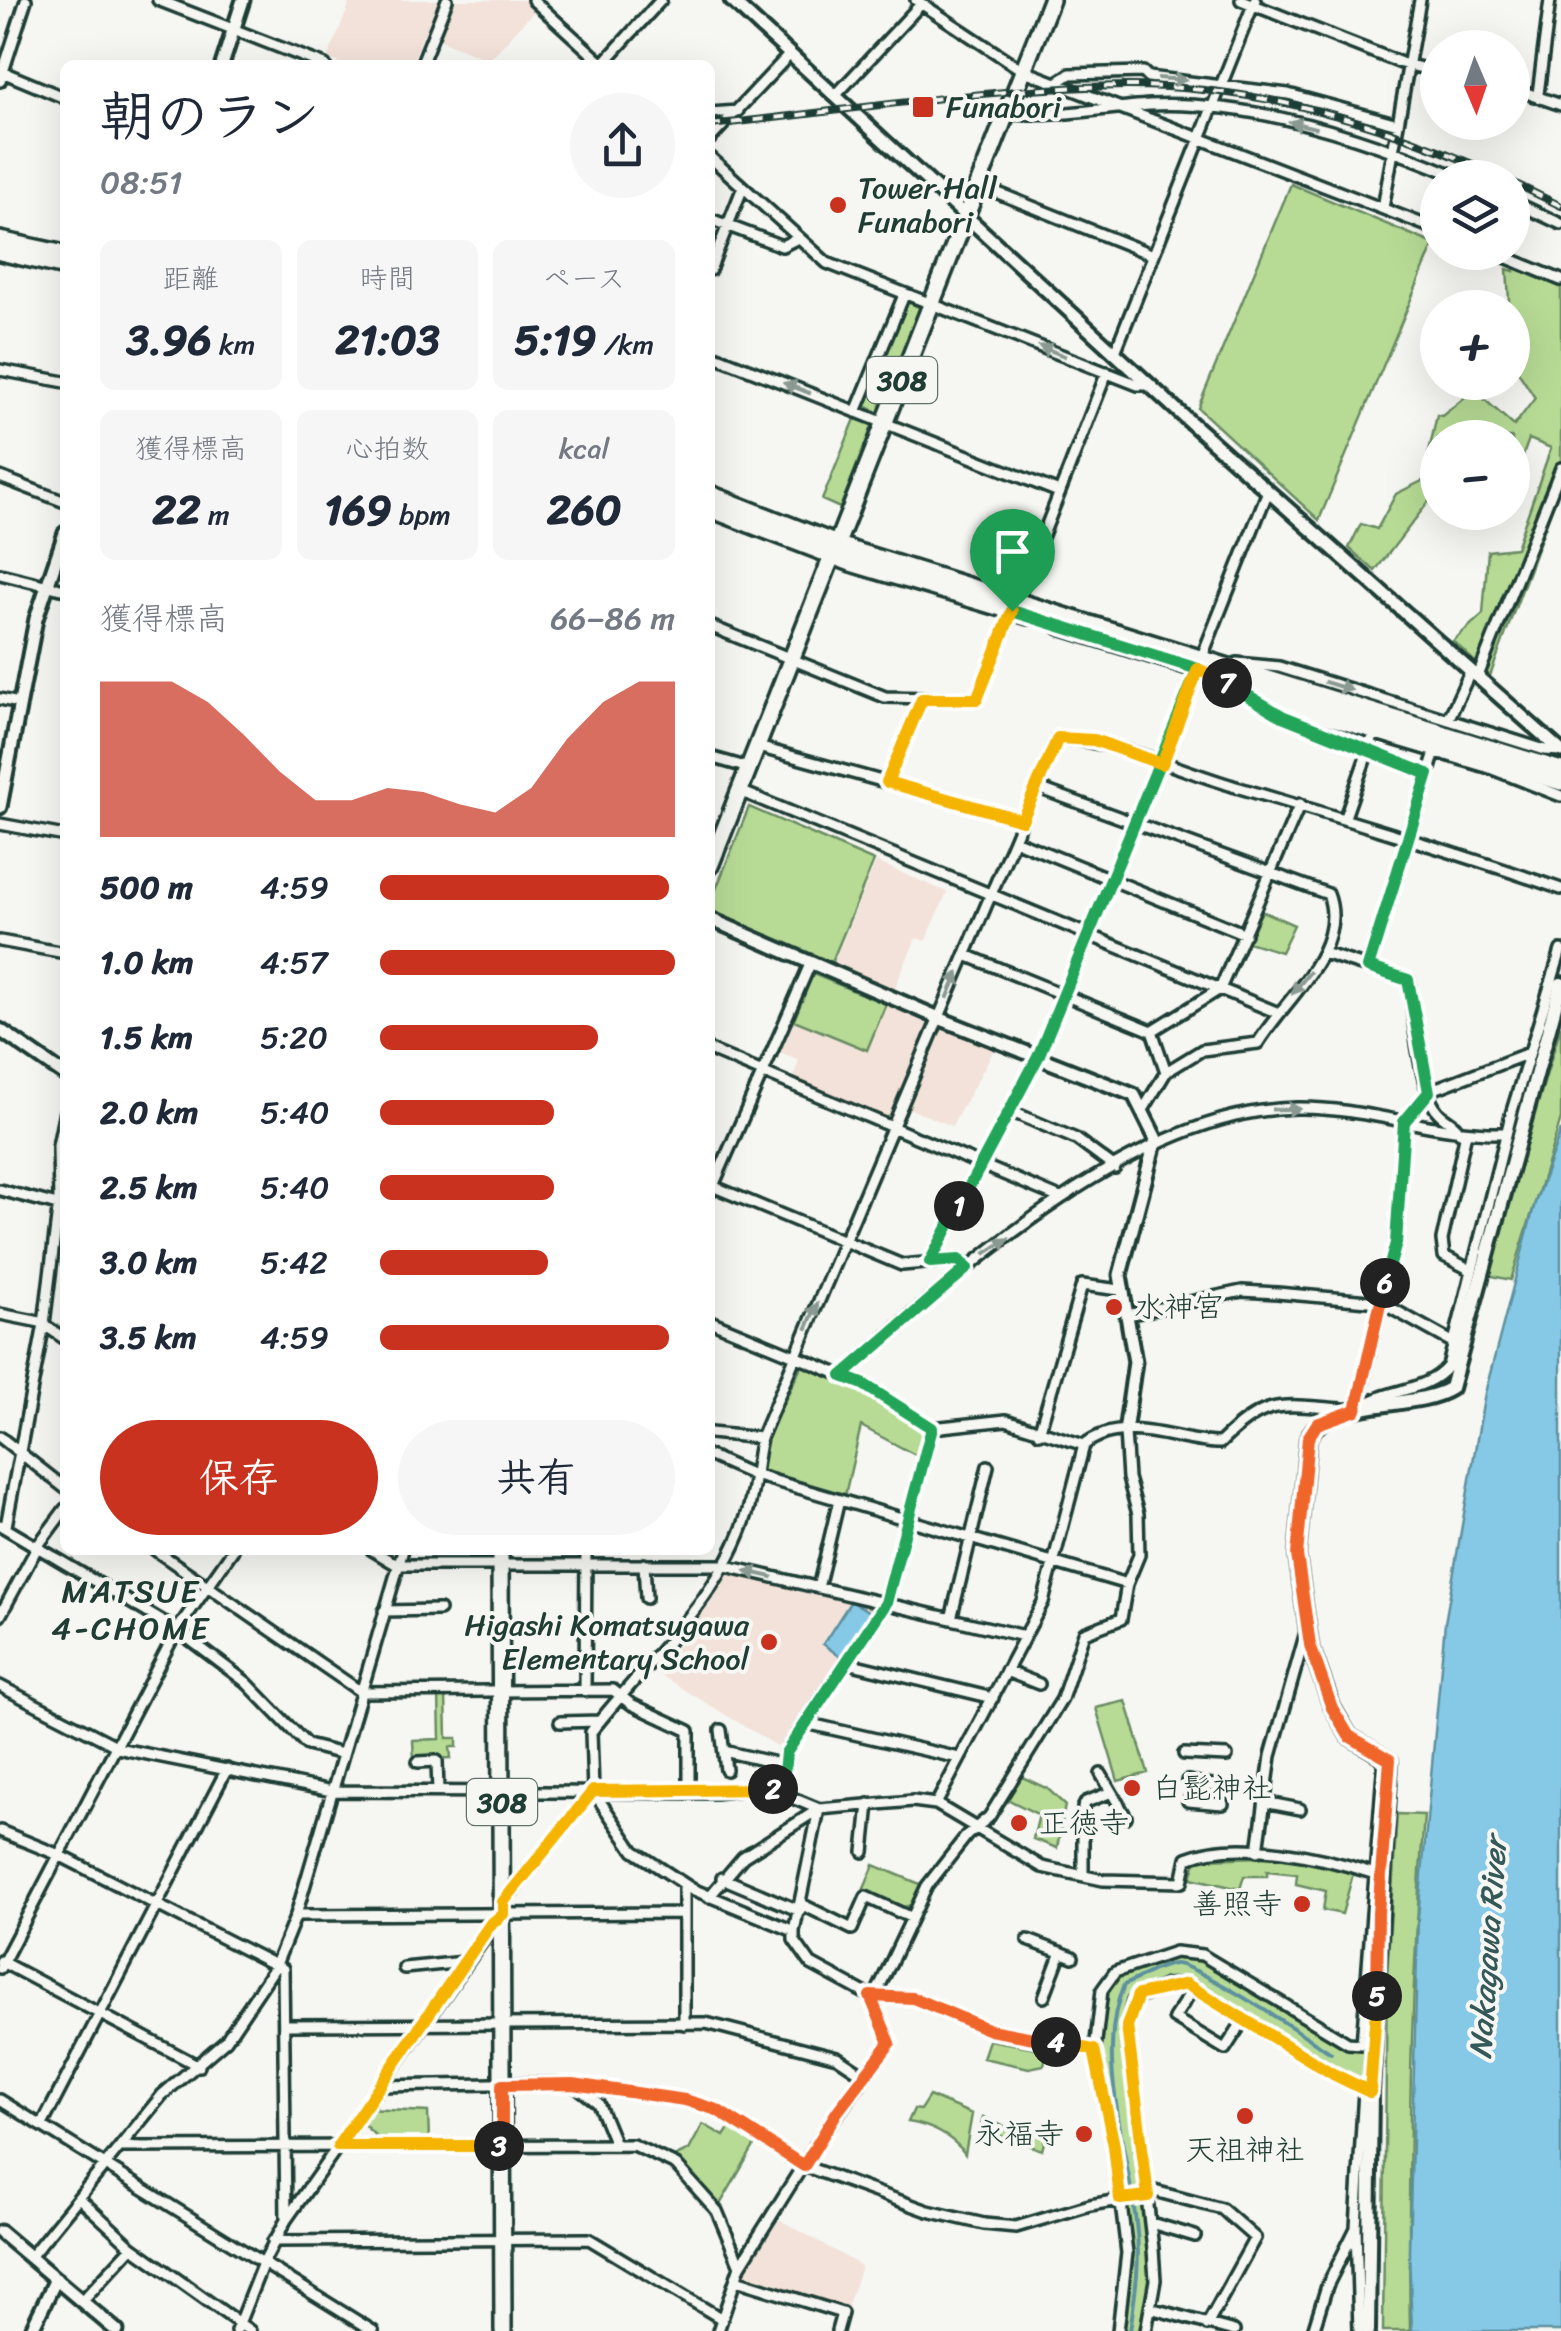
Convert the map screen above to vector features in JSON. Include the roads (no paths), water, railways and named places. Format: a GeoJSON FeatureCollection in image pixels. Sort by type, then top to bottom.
{"type":"FeatureCollection","features":[{"type":"Feature","properties":{"kind":"main road","name":"308"},"geometry":{"type":"LineString","coordinates":[[715,854],[1051,0]]}},
{"type":"Feature","properties":{"kind":"main road"},"geometry":{"type":"LineString","coordinates":[[0,240],[60,253]]}},
{"type":"Feature","properties":{"kind":"main road"},"geometry":{"type":"LineString","coordinates":[[0,252],[60,266]]}},
{"type":"Feature","properties":{"kind":"main road"},"geometry":{"type":"LineString","coordinates":[[715,496],[832,550]]}},
{"type":"Feature","properties":{"kind":"main road"},"geometry":{"type":"LineString","coordinates":[[715,511],[1204,665],[1561,770]]}},
{"type":"Feature","properties":{"kind":"main road"},"geometry":{"type":"LineString","coordinates":[[1278,686],[1561,782]]}},
{"type":"Feature","properties":{"kind":"main road"},"geometry":{"type":"LineString","coordinates":[[1368,2331],[1367,2091],[1373,1932],[1390,1760],[1359,1744],[1342,1725],[1317,1669],[1307,1630],[1297,1534],[1308,1438],[1317,1424],[1356,1410],[1438,1394],[1454,1382],[1527,1083],[1561,984]]}},
{"type":"Feature","properties":{"kind":"main road","name":"308"},"geometry":{"type":"LineString","coordinates":[[500,1558],[504,2331]]}},
{"type":"Feature","properties":{"kind":"street"},"geometry":{"type":"LineString","coordinates":[[26,0],[1,75],[60,96]]}},
{"type":"Feature","properties":{"kind":"street"},"geometry":{"type":"LineString","coordinates":[[158,0],[312,60]]}},
{"type":"Feature","properties":{"kind":"street"},"geometry":{"type":"LineString","coordinates":[[224,60],[243,0]]}},
{"type":"Feature","properties":{"kind":"street"},"geometry":{"type":"LineString","coordinates":[[422,60],[447,0]]}},
{"type":"Feature","properties":{"kind":"street"},"geometry":{"type":"LineString","coordinates":[[533,0],[598,60]]}},
{"type":"Feature","properties":{"kind":"street"},"geometry":{"type":"LineString","coordinates":[[607,60],[661,0]]}},
{"type":"Feature","properties":{"kind":"street"},"geometry":{"type":"LineString","coordinates":[[1241,0],[1420,68]]}},
{"type":"Feature","properties":{"kind":"street"},"geometry":{"type":"LineString","coordinates":[[1383,208],[1420,0]]}},
{"type":"Feature","properties":{"kind":"street"},"geometry":{"type":"LineString","coordinates":[[1538,94],[1550,0]]}},
{"type":"Feature","properties":{"kind":"street"},"geometry":{"type":"LineString","coordinates":[[835,96],[918,2],[1022,70],[1420,223]]}},
{"type":"Feature","properties":{"kind":"street"},"geometry":{"type":"LineString","coordinates":[[1115,352],[1254,2]]}},
{"type":"Feature","properties":{"kind":"street"},"geometry":{"type":"LineString","coordinates":[[739,3],[1150,385],[1561,751]]}},
{"type":"Feature","properties":{"kind":"street"},"geometry":{"type":"LineString","coordinates":[[715,134],[790,54]]}},
{"type":"Feature","properties":{"kind":"street"},"geometry":{"type":"LineString","coordinates":[[1058,82],[1070,74],[1142,72],[1148,78],[1221,83],[1288,94],[1398,124]]}},
{"type":"Feature","properties":{"kind":"street"},"geometry":{"type":"LineString","coordinates":[[1530,92],[1561,105]]}},
{"type":"Feature","properties":{"kind":"street"},"geometry":{"type":"LineString","coordinates":[[1013,114],[1128,108],[1211,110],[1313,128],[1420,162]]}},
{"type":"Feature","properties":{"kind":"street"},"geometry":{"type":"LineString","coordinates":[[715,113],[738,111]]}},
{"type":"Feature","properties":{"kind":"street"},"geometry":{"type":"LineString","coordinates":[[715,162],[827,263],[1107,372],[1150,385]]}},
{"type":"Feature","properties":{"kind":"street"},"geometry":{"type":"LineString","coordinates":[[976,184],[1153,254]]}},
{"type":"Feature","properties":{"kind":"street"},"geometry":{"type":"LineString","coordinates":[[715,258],[743,187]]}},
{"type":"Feature","properties":{"kind":"street"},"geometry":{"type":"LineString","coordinates":[[1530,209],[1561,224]]}},
{"type":"Feature","properties":{"kind":"street"},"geometry":{"type":"LineString","coordinates":[[715,221],[782,246],[798,238]]}},
{"type":"Feature","properties":{"kind":"street"},"geometry":{"type":"LineString","coordinates":[[1530,267],[1558,279],[1561,265]]}},
{"type":"Feature","properties":{"kind":"street"},"geometry":{"type":"LineString","coordinates":[[856,412],[904,295]]}},
{"type":"Feature","properties":{"kind":"street"},"geometry":{"type":"LineString","coordinates":[[715,356],[1059,492]]}},
{"type":"Feature","properties":{"kind":"street"},"geometry":{"type":"LineString","coordinates":[[0,370],[60,381]]}},
{"type":"Feature","properties":{"kind":"street"},"geometry":{"type":"LineString","coordinates":[[715,628],[885,696],[977,699],[1107,372]]}},
{"type":"Feature","properties":{"kind":"street"},"geometry":{"type":"LineString","coordinates":[[1448,720],[1474,673],[1561,468]]}},
{"type":"Feature","properties":{"kind":"street"},"geometry":{"type":"LineString","coordinates":[[0,478],[60,500]]}},
{"type":"Feature","properties":{"kind":"street"},"geometry":{"type":"LineString","coordinates":[[930,1262],[1038,1057],[1204,665],[1268,491]]}},
{"type":"Feature","properties":{"kind":"street"},"geometry":{"type":"LineString","coordinates":[[0,808],[19,703],[60,548]]}},
{"type":"Feature","properties":{"kind":"street"},"geometry":{"type":"LineString","coordinates":[[0,574],[60,588]]}},
{"type":"Feature","properties":{"kind":"street"},"geometry":{"type":"LineString","coordinates":[[1204,665],[1282,716],[1428,774]]}},
{"type":"Feature","properties":{"kind":"street"},"geometry":{"type":"LineString","coordinates":[[1204,665],[1279,667],[1544,750],[1561,751]]}},
{"type":"Feature","properties":{"kind":"street"},"geometry":{"type":"LineString","coordinates":[[1251,697],[1435,752],[1561,796]]}},
{"type":"Feature","properties":{"kind":"street"},"geometry":{"type":"LineString","coordinates":[[0,699],[19,703]]}},
{"type":"Feature","properties":{"kind":"street"},"geometry":{"type":"LineString","coordinates":[[887,782],[922,699]]}},
{"type":"Feature","properties":{"kind":"street"},"geometry":{"type":"LineString","coordinates":[[1346,816],[1374,734]]}},
{"type":"Feature","properties":{"kind":"street"},"geometry":{"type":"LineString","coordinates":[[794,1931],[684,1885],[634,1851],[593,1791],[591,1732],[696,1611],[746,1516],[761,1438],[1058,738],[1094,740],[1162,764],[1412,837],[1561,889]]}},
{"type":"Feature","properties":{"kind":"street"},"geometry":{"type":"LineString","coordinates":[[758,747],[1022,820]]}},
{"type":"Feature","properties":{"kind":"street"},"geometry":{"type":"LineString","coordinates":[[1368,967],[1412,837],[1435,752]]}},
{"type":"Feature","properties":{"kind":"street"},"geometry":{"type":"LineString","coordinates":[[715,760],[749,768]]}},
{"type":"Feature","properties":{"kind":"street"},"geometry":{"type":"LineString","coordinates":[[1036,787],[1328,894],[1330,931],[1323,953],[1276,1012],[1258,1043],[1202,1050],[1166,1072],[1143,1110]]}},
{"type":"Feature","properties":{"kind":"street"},"geometry":{"type":"LineString","coordinates":[[740,791],[1276,1012]]}},
{"type":"Feature","properties":{"kind":"street"},"geometry":{"type":"LineString","coordinates":[[1152,1031],[1220,990],[1300,804]]}},
{"type":"Feature","properties":{"kind":"street"},"geometry":{"type":"LineString","coordinates":[[0,824],[60,835]]}},
{"type":"Feature","properties":{"kind":"street"},"geometry":{"type":"LineString","coordinates":[[1014,840],[1245,934]]}},
{"type":"Feature","properties":{"kind":"street"},"geometry":{"type":"LineString","coordinates":[[715,921],[940,1018],[1134,1095],[1155,1147],[1141,1186],[1120,1290],[1128,1314],[1135,1381],[1125,1432],[1128,1478],[1138,1514],[1139,1555],[1127,1584],[1122,1619],[1084,1633],[1062,1698],[980,1827],[967,1836],[927,1886],[872,1996],[890,2043],[864,2074],[740,2266],[718,2331]]}},
{"type":"Feature","properties":{"kind":"street"},"geometry":{"type":"LineString","coordinates":[[0,940],[60,952]]}},
{"type":"Feature","properties":{"kind":"street"},"geometry":{"type":"LineString","coordinates":[[936,1804],[1043,1602],[1084,1445],[1094,1437],[1158,1430],[1220,1443],[1249,1414],[1272,1406],[1356,1410],[1378,1396],[1439,1378],[1448,1366],[1469,1269],[1506,1133],[1527,1083],[1529,1053],[1561,950]]}},
{"type":"Feature","properties":{"kind":"street"},"geometry":{"type":"LineString","coordinates":[[1323,953],[1408,980],[1429,1092],[1437,1112],[1456,1124],[1463,1134],[1442,1240],[1444,1256],[1469,1269]]}},
{"type":"Feature","properties":{"kind":"street"},"geometry":{"type":"LineString","coordinates":[[966,955],[1152,1031],[1166,1072]]}},
{"type":"Feature","properties":{"kind":"street"},"geometry":{"type":"LineString","coordinates":[[715,1179],[811,962]]}},
{"type":"Feature","properties":{"kind":"street"},"geometry":{"type":"LineString","coordinates":[[0,1030],[60,1072]]}},
{"type":"Feature","properties":{"kind":"street"},"geometry":{"type":"LineString","coordinates":[[715,1052],[1060,1198]]}},
{"type":"Feature","properties":{"kind":"street"},"geometry":{"type":"LineString","coordinates":[[1356,1410],[1396,1243],[1404,1122],[1429,1092],[1529,1053]]}},
{"type":"Feature","properties":{"kind":"street"},"geometry":{"type":"LineString","coordinates":[[842,1376],[967,1268],[1060,1198],[1155,1147],[1241,1112],[1335,1108],[1463,1134],[1506,1133]]}},
{"type":"Feature","properties":{"kind":"street"},"geometry":{"type":"LineString","coordinates":[[1010,1111],[1076,1139],[1115,1168]]}},
{"type":"Feature","properties":{"kind":"street"},"geometry":{"type":"LineString","coordinates":[[60,1144],[56,1171],[60,1194]]}},
{"type":"Feature","properties":{"kind":"street"},"geometry":{"type":"LineString","coordinates":[[0,1190],[60,1205]]}},
{"type":"Feature","properties":{"kind":"street"},"geometry":{"type":"LineString","coordinates":[[715,1190],[902,1264],[959,1260],[967,1268]]}},
{"type":"Feature","properties":{"kind":"street"},"geometry":{"type":"LineString","coordinates":[[60,1218],[21,1458],[3,1525],[177,1630],[246,1682],[308,1744],[342,1754]]}},
{"type":"Feature","properties":{"kind":"street"},"geometry":{"type":"LineString","coordinates":[[1039,1433],[1082,1284],[1120,1290]]}},
{"type":"Feature","properties":{"kind":"street"},"geometry":{"type":"LineString","coordinates":[[1128,1314],[1242,1292],[1380,1302],[1454,1343]]}},
{"type":"Feature","properties":{"kind":"street"},"geometry":{"type":"LineString","coordinates":[[0,1314],[44,1324],[60,1335]]}},
{"type":"Feature","properties":{"kind":"street"},"geometry":{"type":"LineString","coordinates":[[715,1322],[863,1384],[932,1428],[1006,1420],[1084,1445]]}},
{"type":"Feature","properties":{"kind":"street"},"geometry":{"type":"LineString","coordinates":[[782,1791],[786,1753],[886,1603],[932,1428]]}},
{"type":"Feature","properties":{"kind":"street"},"geometry":{"type":"LineString","coordinates":[[715,1433],[761,1438]]}},
{"type":"Feature","properties":{"kind":"street"},"geometry":{"type":"LineString","coordinates":[[0,1438],[60,1485]]}},
{"type":"Feature","properties":{"kind":"street"},"geometry":{"type":"LineString","coordinates":[[715,1458],[755,1475],[1127,1584]]}},
{"type":"Feature","properties":{"kind":"street"},"geometry":{"type":"LineString","coordinates":[[951,1619],[988,1466]]}},
{"type":"Feature","properties":{"kind":"street"},"geometry":{"type":"LineString","coordinates":[[818,1588],[839,1500]]}},
{"type":"Feature","properties":{"kind":"street"},"geometry":{"type":"LineString","coordinates":[[0,1616],[60,1516]]}},
{"type":"Feature","properties":{"kind":"street"},"geometry":{"type":"LineString","coordinates":[[162,1555],[361,1692],[614,1690],[689,1732],[689,1792]]}},
{"type":"Feature","properties":{"kind":"street"},"geometry":{"type":"LineString","coordinates":[[199,2066],[1,1964],[177,1630],[230,1555]]}},
{"type":"Feature","properties":{"kind":"street"},"geometry":{"type":"LineString","coordinates":[[380,1555],[397,1565],[500,1558],[586,1564],[722,1565],[1024,1636]]}},
{"type":"Feature","properties":{"kind":"street"},"geometry":{"type":"LineString","coordinates":[[30,2257],[162,2095],[199,2066],[243,2019],[275,1967],[296,1915],[402,1555]]}},
{"type":"Feature","properties":{"kind":"street"},"geometry":{"type":"LineString","coordinates":[[585,1691],[586,1555]]}},
{"type":"Feature","properties":{"kind":"street"},"geometry":{"type":"LineString","coordinates":[[644,1564],[646,1598]]}},
{"type":"Feature","properties":{"kind":"street"},"geometry":{"type":"LineString","coordinates":[[0,1587],[12,1594]]}},
{"type":"Feature","properties":{"kind":"street"},"geometry":{"type":"LineString","coordinates":[[384,1611],[439,1610]]}},
{"type":"Feature","properties":{"kind":"street"},"geometry":{"type":"LineString","coordinates":[[1258,1851],[1271,1756],[1307,1630]]}},
{"type":"Feature","properties":{"kind":"street"},"geometry":{"type":"LineString","coordinates":[[848,1663],[992,1698]]}},
{"type":"Feature","properties":{"kind":"street"},"geometry":{"type":"LineString","coordinates":[[1006,1670],[1038,1684]]}},
{"type":"Feature","properties":{"kind":"street"},"geometry":{"type":"LineString","coordinates":[[0,1686],[117,1747],[332,1791],[689,1792],[766,1786],[819,1809]]}},
{"type":"Feature","properties":{"kind":"street"},"geometry":{"type":"LineString","coordinates":[[560,1722],[600,1721]]}},
{"type":"Feature","properties":{"kind":"street"},"geometry":{"type":"LineString","coordinates":[[806,1724],[960,1758]]}},
{"type":"Feature","properties":{"kind":"street"},"geometry":{"type":"LineString","coordinates":[[721,1730],[726,1770]]}},
{"type":"Feature","properties":{"kind":"street"},"geometry":{"type":"LineString","coordinates":[[724,1751],[784,1765]]}},
{"type":"Feature","properties":{"kind":"street"},"geometry":{"type":"LineString","coordinates":[[1184,1754],[1227,1756]]}},
{"type":"Feature","properties":{"kind":"street"},"geometry":{"type":"LineString","coordinates":[[1118,2331],[1128,2270],[1124,2198],[1094,2050],[1102,1990],[1115,1972],[1174,1952],[1202,1955],[1348,2043],[1362,2044],[1373,1932],[1372,1873],[1385,1757]]}},
{"type":"Feature","properties":{"kind":"street"},"geometry":{"type":"LineString","coordinates":[[418,1762],[437,1761],[438,1791]]}},
{"type":"Feature","properties":{"kind":"street"},"geometry":{"type":"LineString","coordinates":[[42,2125],[227,1769]]}},
{"type":"Feature","properties":{"kind":"street"},"geometry":{"type":"LineString","coordinates":[[1101,1774],[1126,1816]]}},
{"type":"Feature","properties":{"kind":"street"},"geometry":{"type":"LineString","coordinates":[[1187,1781],[1218,1786]]}},
{"type":"Feature","properties":{"kind":"street"},"geometry":{"type":"LineString","coordinates":[[238,2328],[262,2263],[286,2220],[464,1962],[593,1791]]}},
{"type":"Feature","properties":{"kind":"street"},"geometry":{"type":"LineString","coordinates":[[1083,1875],[1083,1808],[1086,1802],[1109,1793]]}},
{"type":"Feature","properties":{"kind":"street"},"geometry":{"type":"LineString","coordinates":[[1188,1801],[1223,1804]]}},
{"type":"Feature","properties":{"kind":"street"},"geometry":{"type":"LineString","coordinates":[[1264,1802],[1300,1808]]}},
{"type":"Feature","properties":{"kind":"street"},"geometry":{"type":"LineString","coordinates":[[709,1897],[722,1878],[775,1834],[819,1809],[869,1804],[936,1804],[980,1827],[1033,1864],[1083,1875],[1182,1882],[1187,1858],[1258,1851],[1315,1856],[1372,1873]]}},
{"type":"Feature","properties":{"kind":"street"},"geometry":{"type":"LineString","coordinates":[[864,1852],[869,1804]]}},
{"type":"Feature","properties":{"kind":"street"},"geometry":{"type":"LineString","coordinates":[[819,1809],[794,1931],[794,1940],[811,1964],[872,1996],[913,1998],[990,2030],[1094,2050]]}},
{"type":"Feature","properties":{"kind":"street"},"geometry":{"type":"LineString","coordinates":[[0,1831],[58,1854],[283,1969],[286,2220]]}},
{"type":"Feature","properties":{"kind":"street"},"geometry":{"type":"LineString","coordinates":[[722,1878],[852,1928],[866,1897],[912,1918]]}},
{"type":"Feature","properties":{"kind":"street"},"geometry":{"type":"LineString","coordinates":[[684,1885],[684,2024]]}},
{"type":"Feature","properties":{"kind":"street"},"geometry":{"type":"LineString","coordinates":[[296,1915],[503,1908],[684,1913]]}},
{"type":"Feature","properties":{"kind":"street"},"geometry":{"type":"LineString","coordinates":[[1028,1940],[1072,1957]]}},
{"type":"Feature","properties":{"kind":"street"},"geometry":{"type":"LineString","coordinates":[[1044,1997],[1060,1952]]}},
{"type":"Feature","properties":{"kind":"street"},"geometry":{"type":"LineString","coordinates":[[404,1968],[464,1962]]}},
{"type":"Feature","properties":{"kind":"street"},"geometry":{"type":"LineString","coordinates":[[1146,2331],[1155,2280],[1127,2026],[1132,2001],[1166,1985],[1194,1987],[1367,2091],[1356,2227],[1359,2331]]}},
{"type":"Feature","properties":{"kind":"street"},"geometry":{"type":"LineString","coordinates":[[1194,1987],[1174,2018],[1224,2049],[1244,2018]]}},
{"type":"Feature","properties":{"kind":"street"},"geometry":{"type":"LineString","coordinates":[[284,2025],[706,2023],[837,2057],[864,2074]]}},
{"type":"Feature","properties":{"kind":"street"},"geometry":{"type":"LineString","coordinates":[[378,2086],[573,2084],[717,2110],[804,2166],[928,2212],[984,2224],[1016,2228],[1124,2198],[1180,2194],[1222,2209],[1256,2238],[1208,2325]]}},
{"type":"Feature","properties":{"kind":"street"},"geometry":{"type":"LineString","coordinates":[[573,2084],[598,2103],[616,2144]]}},
{"type":"Feature","properties":{"kind":"street"},"geometry":{"type":"LineString","coordinates":[[0,2100],[372,2331]]}},
{"type":"Feature","properties":{"kind":"street"},"geometry":{"type":"LineString","coordinates":[[123,2147],[616,2144],[646,2148],[676,2165],[717,2211],[740,2266]]}},
{"type":"Feature","properties":{"kind":"street"},"geometry":{"type":"LineString","coordinates":[[79,2198],[132,2247],[238,2328],[250,2331]]}},
{"type":"Feature","properties":{"kind":"street"},"geometry":{"type":"LineString","coordinates":[[1151,2223],[1194,2236]]}},
{"type":"Feature","properties":{"kind":"street"},"geometry":{"type":"LineString","coordinates":[[1313,2331],[1327,2286],[1356,2227]]}},
{"type":"Feature","properties":{"kind":"street"},"geometry":{"type":"LineString","coordinates":[[0,2232],[117,2331]]}},
{"type":"Feature","properties":{"kind":"street"},"geometry":{"type":"LineString","coordinates":[[273,2240],[589,2239],[722,2319]]}},
{"type":"Feature","properties":{"kind":"street"},"geometry":{"type":"LineString","coordinates":[[82,2301],[132,2247]]}},
{"type":"Feature","properties":{"kind":"street"},"geometry":{"type":"LineString","coordinates":[[31,2331],[56,2279]]}},
{"type":"Feature","properties":{"kind":"street"},"geometry":{"type":"LineString","coordinates":[[736,2280],[842,2314],[837,2331]]}},
{"type":"Feature","properties":{"kind":"street"},"geometry":{"type":"LineString","coordinates":[[1150,2308],[1234,2331]]}},
{"type":"Feature","properties":{"kind":"water","name":"Nakagawa River"},"geometry":{"type":"Polygon","coordinates":[[[1561,1130],[1561,2331],[1412,2331],[1409,2252],[1418,1918],[1445,1623],[1485,1393],[1535,1203],[1561,1130]]]}},
{"type":"Feature","properties":{"kind":"water"},"geometry":{"type":"Polygon","coordinates":[[[851,1601],[873,1614],[842,1658],[823,1644],[851,1601]]]}},
{"type":"Feature","properties":{"kind":"waterway"},"geometry":{"type":"LineString","coordinates":[[1130,2331],[1137,2237],[1116,2102],[1112,2041],[1124,1985],[1169,1965],[1186,1967],[1252,2002],[1331,2053]]}},
{"type":"Feature","properties":{"kind":"railway"},"geometry":{"type":"LineString","coordinates":[[715,124],[1023,91],[1177,88],[1320,111],[1463,160]]}},
{"type":"Feature","properties":{"kind":"railway"},"geometry":{"type":"LineString","coordinates":[[1530,191],[1561,206]]}},
{"type":"Feature","properties":{"kind":"place","name":"Funabori"},"geometry":{"type":"Point","coordinates":[923,107]}},
{"type":"Feature","properties":{"kind":"place","name":"Tower Hall Funabori"},"geometry":{"type":"Point","coordinates":[838,205]}},
{"type":"Feature","properties":{"kind":"place","name":"水神宮"},"geometry":{"type":"Point","coordinates":[1114,1307]}},
{"type":"Feature","properties":{"kind":"place","name":"Higashi Komatsugawa Elementary School"},"geometry":{"type":"Point","coordinates":[769,1642]}},
{"type":"Feature","properties":{"kind":"place","name":"白髭神社"},"geometry":{"type":"Point","coordinates":[1132,1788]}},
{"type":"Feature","properties":{"kind":"place","name":"正徳寺"},"geometry":{"type":"Point","coordinates":[1019,1823]}},
{"type":"Feature","properties":{"kind":"place","name":"善照寺"},"geometry":{"type":"Point","coordinates":[1302,1904]}},
{"type":"Feature","properties":{"kind":"place","name":"天祖神社"},"geometry":{"type":"Point","coordinates":[1245,2116]}},
{"type":"Feature","properties":{"kind":"place","name":"永福寺"},"geometry":{"type":"Point","coordinates":[1084,2134]}},
{"type":"Feature","properties":{"kind":"district","name":"MATSUE 4-CHOME"},"geometry":{"type":"Point","coordinates":[131,1610]}}]}
